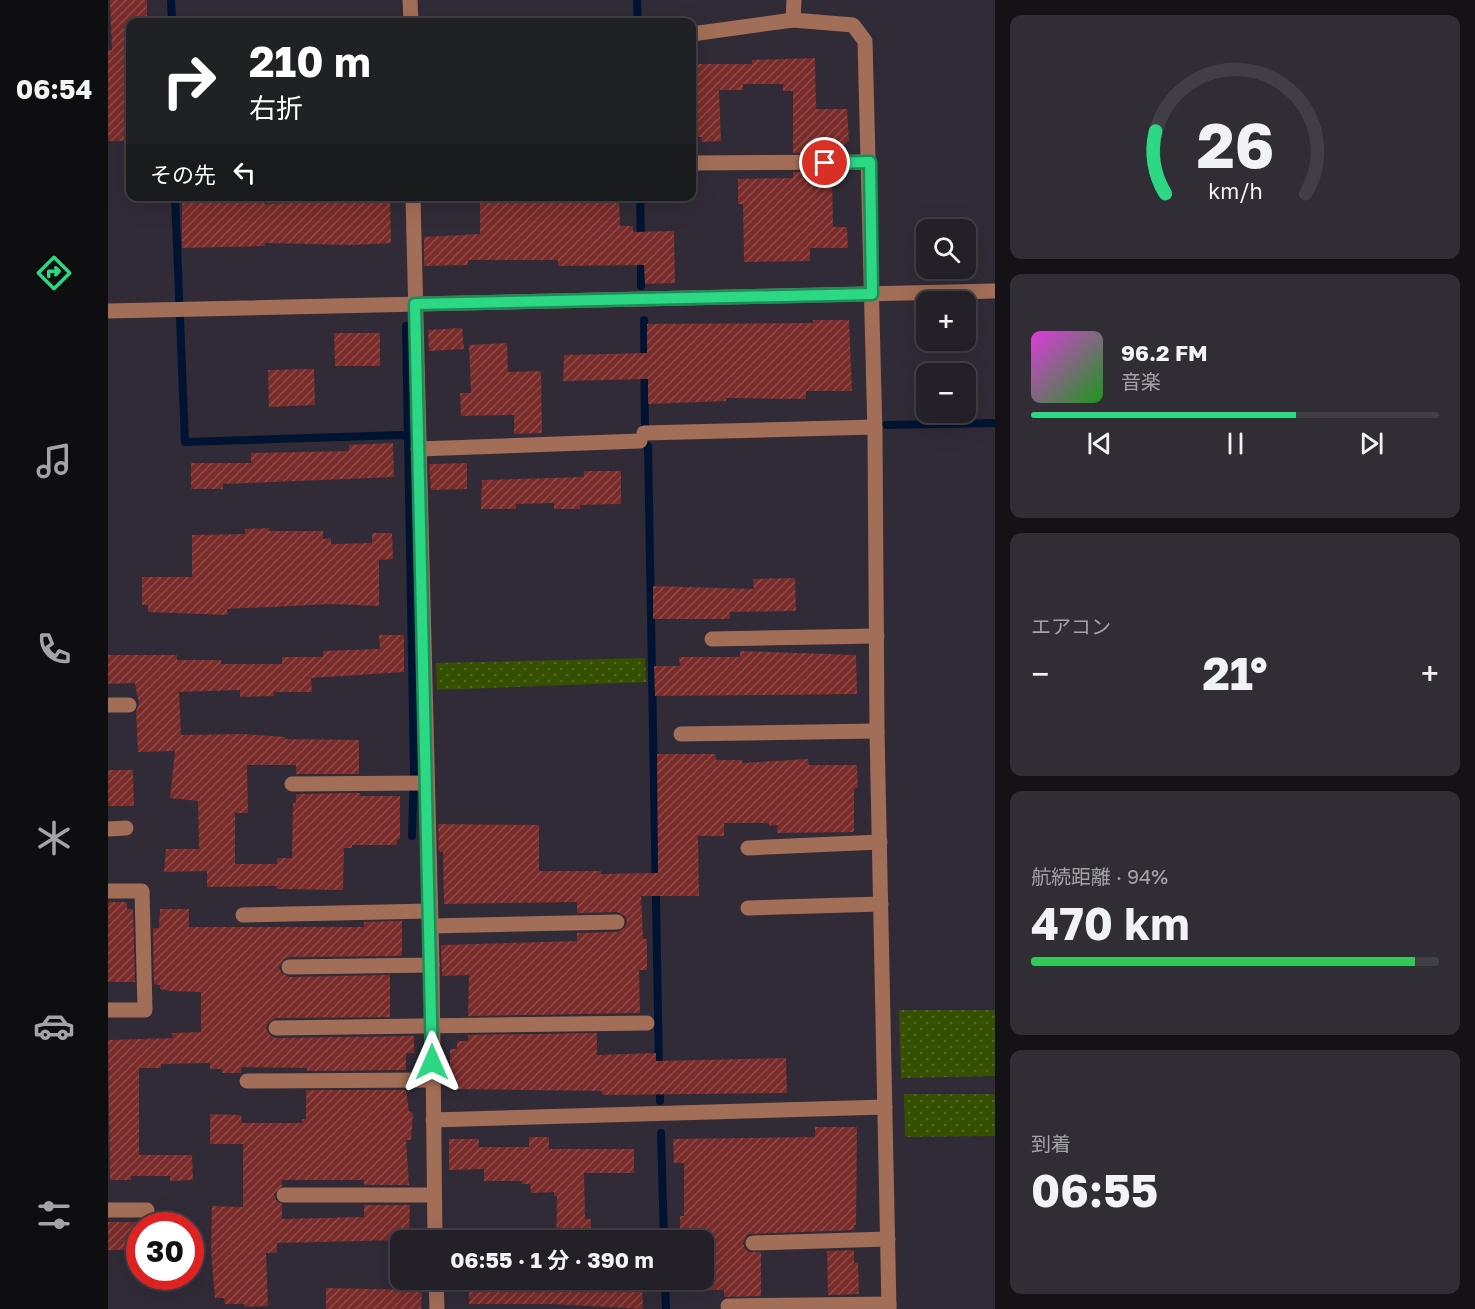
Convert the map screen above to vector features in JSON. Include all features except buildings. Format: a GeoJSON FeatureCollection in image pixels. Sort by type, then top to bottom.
{"type":"FeatureCollection","features":[{"type":"Feature","properties":{"kind":"street"},"geometry":{"type":"LineString","coordinates":[[410,0],[411,18]]}},
{"type":"Feature","properties":{"kind":"street"},"geometry":{"type":"LineString","coordinates":[[793,20],[794,0]]}},
{"type":"Feature","properties":{"kind":"street"},"geometry":{"type":"LineString","coordinates":[[696,33],[793,20],[853,26],[865,41],[870,162],[877,731],[889,1306],[728,1306]]}},
{"type":"Feature","properties":{"kind":"street"},"geometry":{"type":"LineString","coordinates":[[696,163],[870,162]]}},
{"type":"Feature","properties":{"kind":"street"},"geometry":{"type":"LineString","coordinates":[[413,201],[425,783],[432,965],[435,1230]]}},
{"type":"Feature","properties":{"kind":"street"},"geometry":{"type":"LineString","coordinates":[[108,311],[995,291]]}},
{"type":"Feature","properties":{"kind":"street"},"geometry":{"type":"LineString","coordinates":[[418,449],[875,427]]}},
{"type":"Feature","properties":{"kind":"street"},"geometry":{"type":"LineString","coordinates":[[712,639],[877,636]]}},
{"type":"Feature","properties":{"kind":"street"},"geometry":{"type":"LineString","coordinates":[[108,705],[129,705]]}},
{"type":"Feature","properties":{"kind":"street"},"geometry":{"type":"LineString","coordinates":[[681,734],[877,731]]}},
{"type":"Feature","properties":{"kind":"street"},"geometry":{"type":"LineString","coordinates":[[292,784],[425,783]]}},
{"type":"Feature","properties":{"kind":"street"},"geometry":{"type":"LineString","coordinates":[[108,829],[126,828]]}},
{"type":"Feature","properties":{"kind":"street"},"geometry":{"type":"LineString","coordinates":[[748,848],[880,842]]}},
{"type":"Feature","properties":{"kind":"street"},"geometry":{"type":"LineString","coordinates":[[108,891],[142,891],[145,1010],[108,1010]]}},
{"type":"Feature","properties":{"kind":"street"},"geometry":{"type":"LineString","coordinates":[[747,908],[881,904]]}},
{"type":"Feature","properties":{"kind":"street"},"geometry":{"type":"LineString","coordinates":[[243,915],[617,922]]}},
{"type":"Feature","properties":{"kind":"street"},"geometry":{"type":"LineString","coordinates":[[289,967],[432,965]]}},
{"type":"Feature","properties":{"kind":"street"},"geometry":{"type":"LineString","coordinates":[[276,1028],[647,1023]]}},
{"type":"Feature","properties":{"kind":"street"},"geometry":{"type":"LineString","coordinates":[[247,1081],[432,1080]]}},
{"type":"Feature","properties":{"kind":"street"},"geometry":{"type":"LineString","coordinates":[[433,1120],[885,1107]]}},
{"type":"Feature","properties":{"kind":"street"},"geometry":{"type":"LineString","coordinates":[[284,1196],[434,1195]]}},
{"type":"Feature","properties":{"kind":"street"},"geometry":{"type":"LineString","coordinates":[[108,1210],[147,1210]]}},
{"type":"Feature","properties":{"kind":"street"},"geometry":{"type":"LineString","coordinates":[[753,1243],[888,1239]]}},
{"type":"Feature","properties":{"kind":"street"},"geometry":{"type":"LineString","coordinates":[[436,1290],[437,1309]]}},
{"type":"Feature","properties":{"kind":"green space"},"geometry":{"type":"Polygon","coordinates":[[[645,658],[646,682],[437,690],[436,663],[645,658]]]}},
{"type":"Feature","properties":{"kind":"green space"},"geometry":{"type":"Polygon","coordinates":[[[899,1010],[995,1010],[995,1076],[901,1078],[899,1010]]]}},
{"type":"Feature","properties":{"kind":"green space"},"geometry":{"type":"Polygon","coordinates":[[[904,1094],[995,1094],[995,1136],[905,1137],[904,1094]]]}},
{"type":"Feature","properties":{"kind":"waterway"},"geometry":{"type":"LineString","coordinates":[[171,0],[172,18]]}},
{"type":"Feature","properties":{"kind":"waterway"},"geometry":{"type":"LineString","coordinates":[[637,0],[638,18]]}},
{"type":"Feature","properties":{"kind":"waterway"},"geometry":{"type":"LineString","coordinates":[[175,201],[185,442],[402,435],[408,437]]}},
{"type":"Feature","properties":{"kind":"waterway"},"geometry":{"type":"LineString","coordinates":[[640,201],[641,240]]}},
{"type":"Feature","properties":{"kind":"waterway"},"geometry":{"type":"LineString","coordinates":[[641,255],[641,286]]}},
{"type":"Feature","properties":{"kind":"waterway"},"geometry":{"type":"LineString","coordinates":[[644,320],[645,431]]}},
{"type":"Feature","properties":{"kind":"waterway"},"geometry":{"type":"LineString","coordinates":[[406,326],[414,772],[412,836]]}},
{"type":"Feature","properties":{"kind":"waterway"},"geometry":{"type":"LineString","coordinates":[[886,425],[995,423]]}},
{"type":"Feature","properties":{"kind":"waterway"},"geometry":{"type":"LineString","coordinates":[[648,446],[659,1071]]}},
{"type":"Feature","properties":{"kind":"waterway"},"geometry":{"type":"LineString","coordinates":[[660,1086],[660,1101]]}},
{"type":"Feature","properties":{"kind":"waterway"},"geometry":{"type":"LineString","coordinates":[[661,1133],[664,1230]]}},
{"type":"Feature","properties":{"kind":"waterway"},"geometry":{"type":"LineString","coordinates":[[665,1290],[666,1309]]}},
{"type":"Feature","properties":{"kind":"route"},"geometry":{"type":"LineString","coordinates":[[432,1062],[432,965],[425,783],[415,304],[872,294],[870,162],[825,163]]}}]}
